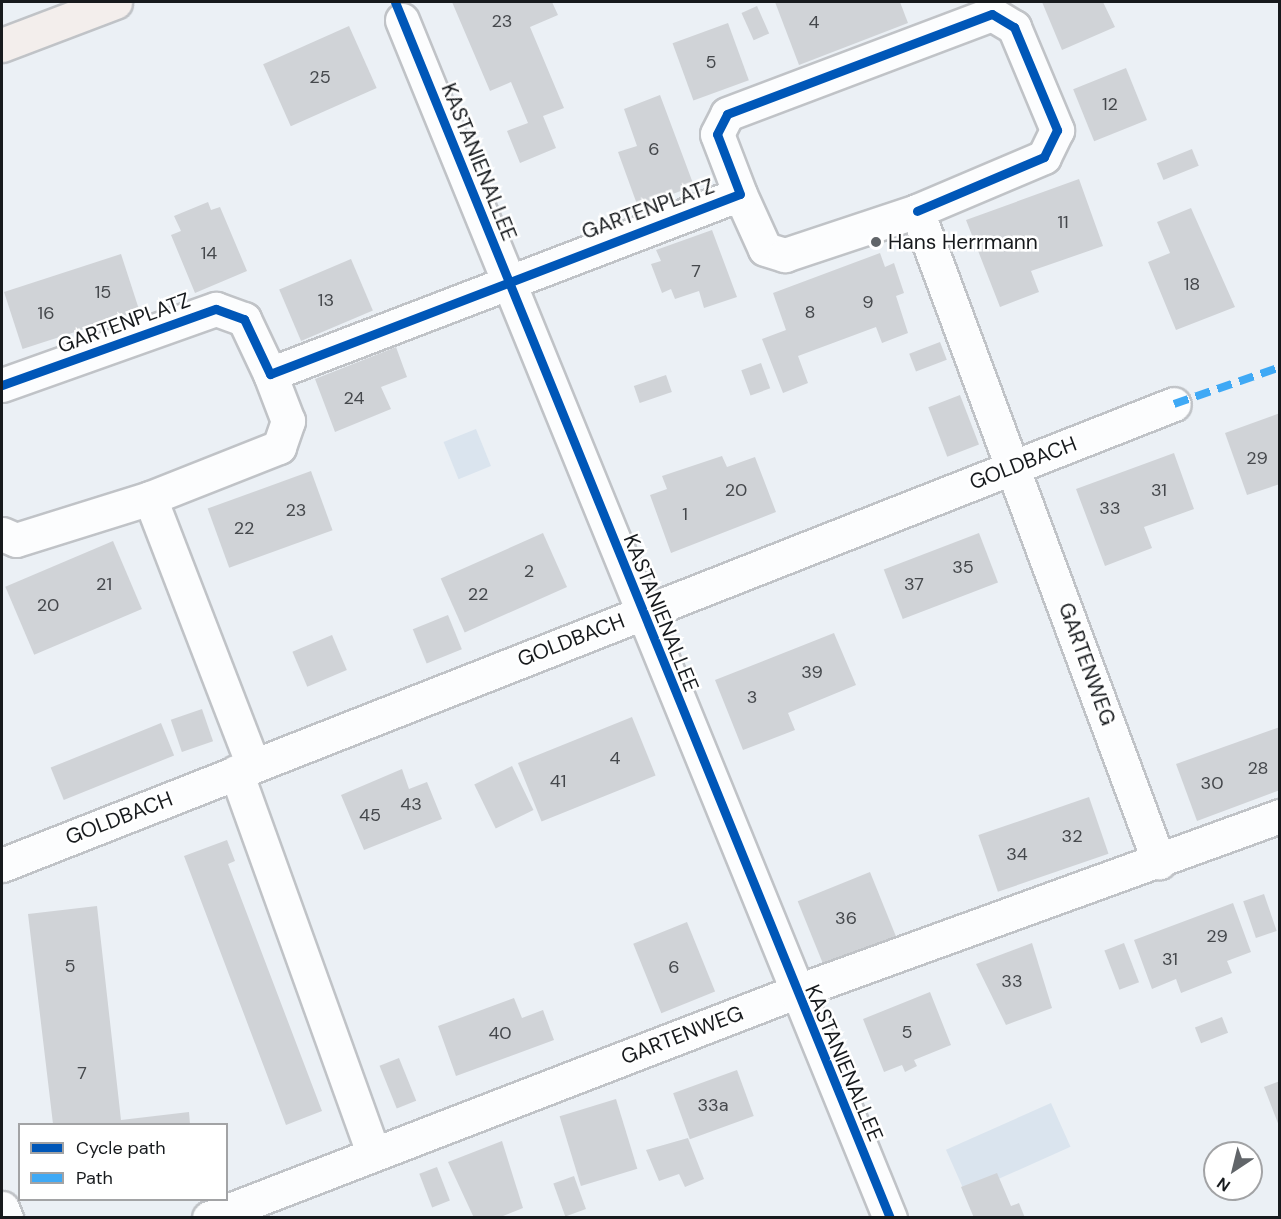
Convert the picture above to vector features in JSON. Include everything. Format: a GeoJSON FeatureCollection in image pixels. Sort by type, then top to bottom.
{"type":"FeatureCollection","features":[{"type":"Feature","properties":{"kind":"main road"},"geometry":{"type":"LineString","coordinates":[[2,45],[109,3]]}},
{"type":"Feature","properties":{"kind":"street","name":"GARTENPLATZ"},"geometry":{"type":"LineString","coordinates":[[992,14],[1014,27],[1057,130],[1044,157],[917,211],[785,255],[765,249],[740,194],[717,134],[727,114],[992,14]]}},
{"type":"Feature","properties":{"kind":"street","name":"KASTANIENALLEE"},"geometry":{"type":"LineString","coordinates":[[402,20],[795,992],[890,1218]]}},
{"type":"Feature","properties":{"kind":"street","name":"GARTENPLATZ"},"geometry":{"type":"LineString","coordinates":[[270,374],[507,280],[740,194]]}},
{"type":"Feature","properties":{"kind":"street"},"geometry":{"type":"LineString","coordinates":[[917,211],[1015,466]]}},
{"type":"Feature","properties":{"kind":"street","name":"GARTENPLATZ"},"geometry":{"type":"LineString","coordinates":[[2,386],[216,309],[244,319],[270,374],[288,421],[279,447],[150,498],[16,540],[2,534]]}},
{"type":"Feature","properties":{"kind":"street","name":"GOLDBACH"},"geometry":{"type":"LineString","coordinates":[[2,865],[1174,404]]}},
{"type":"Feature","properties":{"kind":"street","name":"GARTENWEG"},"geometry":{"type":"LineString","coordinates":[[1015,466],[1159,862]]}},
{"type":"Feature","properties":{"kind":"street"},"geometry":{"type":"LineString","coordinates":[[150,498],[245,769],[373,1152]]}},
{"type":"Feature","properties":{"kind":"street","name":"GARTENWEG"},"geometry":{"type":"LineString","coordinates":[[209,1218],[373,1152],[795,992],[1159,862],[1280,816]]}},
{"type":"Feature","properties":{"kind":"street"},"geometry":{"type":"LineString","coordinates":[[2,1208],[6,1218]]}},
{"type":"Feature","properties":{"kind":"shaded area"},"geometry":{"type":"Polygon","coordinates":[[[476,429],[491,466],[459,479],[444,442],[476,429]]]}},
{"type":"Feature","properties":{"kind":"shaded area"},"geometry":{"type":"Polygon","coordinates":[[[1051,1103],[1071,1147],[965,1194],[946,1150],[1051,1103]]]}},
{"type":"Feature","properties":{"kind":"building"},"geometry":{"type":"Polygon","coordinates":[[[452,2],[552,2],[558,15],[530,27],[564,108],[543,116],[556,148],[520,163],[507,131],[528,123],[511,82],[490,91],[452,2]]]}},
{"type":"Feature","properties":{"kind":"building"},"geometry":{"type":"Polygon","coordinates":[[[775,2],[900,2],[908,23],[799,65],[775,2]]]}},
{"type":"Feature","properties":{"kind":"building"},"geometry":{"type":"Polygon","coordinates":[[[1042,2],[1103,2],[1115,27],[1062,50],[1042,2]]]}},
{"type":"Feature","properties":{"kind":"building"},"geometry":{"type":"Polygon","coordinates":[[[757,6],[769,33],[754,40],[741,13],[757,6]]]}},
{"type":"Feature","properties":{"kind":"building"},"geometry":{"type":"Polygon","coordinates":[[[728,23],[749,80],[693,101],[673,43],[728,23]]]}},
{"type":"Feature","properties":{"kind":"building"},"geometry":{"type":"Polygon","coordinates":[[[349,26],[377,88],[291,126],[263,64],[349,26]]]}},
{"type":"Feature","properties":{"kind":"building"},"geometry":{"type":"Polygon","coordinates":[[[1126,68],[1147,120],[1094,141],[1073,89],[1126,68]]]}},
{"type":"Feature","properties":{"kind":"building"},"geometry":{"type":"Polygon","coordinates":[[[660,95],[694,186],[638,207],[618,152],[637,146],[624,109],[660,95]]]}},
{"type":"Feature","properties":{"kind":"building"},"geometry":{"type":"Polygon","coordinates":[[[1192,149],[1199,166],[1164,180],[1157,163],[1192,149]]]}},
{"type":"Feature","properties":{"kind":"building"},"geometry":{"type":"Polygon","coordinates":[[[1079,179],[1103,246],[1031,271],[1039,292],[1000,307],[966,220],[1079,179]]]}},
{"type":"Feature","properties":{"kind":"building"},"geometry":{"type":"Polygon","coordinates":[[[208,202],[211,210],[220,207],[247,271],[195,293],[171,235],[181,231],[174,216],[208,202]]]}},
{"type":"Feature","properties":{"kind":"building"},"geometry":{"type":"Polygon","coordinates":[[[1191,208],[1235,307],[1176,330],[1148,262],[1170,253],[1157,222],[1191,208]]]}},
{"type":"Feature","properties":{"kind":"building"},"geometry":{"type":"Polygon","coordinates":[[[712,230],[737,297],[704,308],[699,291],[675,299],[671,289],[662,293],[651,264],[661,261],[656,250],[712,230]]]}},
{"type":"Feature","properties":{"kind":"building"},"geometry":{"type":"Polygon","coordinates":[[[880,253],[885,267],[894,263],[904,293],[896,296],[908,333],[882,343],[876,327],[798,356],[808,383],[783,393],[762,339],[786,330],[773,293],[880,253]]]}},
{"type":"Feature","properties":{"kind":"building"},"geometry":{"type":"Polygon","coordinates":[[[121,254],[140,311],[23,349],[4,292],[121,254]]]}},
{"type":"Feature","properties":{"kind":"building"},"geometry":{"type":"Polygon","coordinates":[[[351,259],[373,311],[301,341],[279,289],[351,259]]]}},
{"type":"Feature","properties":{"kind":"building"},"geometry":{"type":"Polygon","coordinates":[[[940,342],[947,360],[916,372],[909,354],[940,342]]]}},
{"type":"Feature","properties":{"kind":"building"},"geometry":{"type":"Polygon","coordinates":[[[396,347],[407,377],[381,387],[391,409],[335,432],[315,379],[396,347]]]}},
{"type":"Feature","properties":{"kind":"building"},"geometry":{"type":"Polygon","coordinates":[[[761,363],[770,388],[751,396],[741,370],[761,363]]]}},
{"type":"Feature","properties":{"kind":"building"},"geometry":{"type":"Polygon","coordinates":[[[666,375],[672,392],[640,403],[634,386],[666,375]]]}},
{"type":"Feature","properties":{"kind":"building"},"geometry":{"type":"Polygon","coordinates":[[[960,395],[979,444],[947,457],[928,407],[960,395]]]}},
{"type":"Feature","properties":{"kind":"building"},"geometry":{"type":"Polygon","coordinates":[[[1280,413],[1280,484],[1247,495],[1225,433],[1280,413]]]}},
{"type":"Feature","properties":{"kind":"building"},"geometry":{"type":"Polygon","coordinates":[[[1174,453],[1194,509],[1144,527],[1152,548],[1105,566],[1076,489],[1174,453]]]}},
{"type":"Feature","properties":{"kind":"building"},"geometry":{"type":"Polygon","coordinates":[[[722,456],[727,467],[755,457],[776,512],[671,553],[650,495],[667,489],[662,476],[722,456]]]}},
{"type":"Feature","properties":{"kind":"building"},"geometry":{"type":"Polygon","coordinates":[[[311,471],[333,530],[229,568],[208,509],[311,471]]]}},
{"type":"Feature","properties":{"kind":"building"},"geometry":{"type":"Polygon","coordinates":[[[543,533],[567,587],[465,632],[441,579],[543,533]]]}},
{"type":"Feature","properties":{"kind":"building"},"geometry":{"type":"Polygon","coordinates":[[[979,533],[998,582],[903,619],[884,570],[979,533]]]}},
{"type":"Feature","properties":{"kind":"building"},"geometry":{"type":"Polygon","coordinates":[[[113,541],[142,609],[34,655],[5,587],[113,541]]]}},
{"type":"Feature","properties":{"kind":"building"},"geometry":{"type":"Polygon","coordinates":[[[448,615],[462,649],[427,664],[413,629],[448,615]]]}},
{"type":"Feature","properties":{"kind":"building"},"geometry":{"type":"Polygon","coordinates":[[[834,633],[856,685],[788,713],[795,730],[743,750],[715,680],[834,633]]]}},
{"type":"Feature","properties":{"kind":"building"},"geometry":{"type":"Polygon","coordinates":[[[332,635],[347,670],[307,687],[292,652],[332,635]]]}},
{"type":"Feature","properties":{"kind":"building"},"geometry":{"type":"Polygon","coordinates":[[[202,709],[213,741],[182,752],[171,720],[202,709]]]}},
{"type":"Feature","properties":{"kind":"building"},"geometry":{"type":"Polygon","coordinates":[[[632,717],[656,775],[542,821],[518,763],[632,717]]]}},
{"type":"Feature","properties":{"kind":"building"},"geometry":{"type":"Polygon","coordinates":[[[161,723],[174,755],[64,800],[51,768],[161,723]]]}},
{"type":"Feature","properties":{"kind":"building"},"geometry":{"type":"Polygon","coordinates":[[[1280,727],[1280,790],[1197,821],[1176,764],[1280,727]]]}},
{"type":"Feature","properties":{"kind":"building"},"geometry":{"type":"Polygon","coordinates":[[[512,766],[533,810],[496,828],[474,784],[512,766]]]}},
{"type":"Feature","properties":{"kind":"building"},"geometry":{"type":"Polygon","coordinates":[[[402,769],[409,789],[427,782],[442,819],[364,850],[341,795],[402,769]]]}},
{"type":"Feature","properties":{"kind":"building"},"geometry":{"type":"Polygon","coordinates":[[[1089,797],[1109,854],[998,892],[978,835],[1089,797]]]}},
{"type":"Feature","properties":{"kind":"building"},"geometry":{"type":"Polygon","coordinates":[[[227,840],[235,861],[228,864],[322,1111],[286,1125],[184,856],[227,840]]]}},
{"type":"Feature","properties":{"kind":"building"},"geometry":{"type":"Polygon","coordinates":[[[870,872],[896,937],[824,966],[798,901],[870,872]]]}},
{"type":"Feature","properties":{"kind":"building"},"geometry":{"type":"Polygon","coordinates":[[[1264,894],[1277,931],[1256,938],[1243,901],[1264,894]]]}},
{"type":"Feature","properties":{"kind":"building"},"geometry":{"type":"Polygon","coordinates":[[[1233,903],[1251,952],[1227,961],[1232,973],[1181,993],[1176,979],[1152,989],[1134,940],[1233,903]]]}},
{"type":"Feature","properties":{"kind":"building"},"geometry":{"type":"Polygon","coordinates":[[[97,906],[121,1120],[189,1112],[190,1123],[53,1123],[28,914],[97,906]]]}},
{"type":"Feature","properties":{"kind":"building"},"geometry":{"type":"Polygon","coordinates":[[[687,922],[715,992],[661,1013],[633,944],[687,922]]]}},
{"type":"Feature","properties":{"kind":"building"},"geometry":{"type":"Polygon","coordinates":[[[1032,943],[1052,1008],[1006,1025],[976,964],[1032,943]]]}},
{"type":"Feature","properties":{"kind":"building"},"geometry":{"type":"Polygon","coordinates":[[[1124,943],[1139,982],[1119,990],[1104,951],[1124,943]]]}},
{"type":"Feature","properties":{"kind":"building"},"geometry":{"type":"Polygon","coordinates":[[[930,992],[951,1045],[914,1060],[917,1066],[905,1072],[902,1065],[884,1072],[863,1019],[930,992]]]}},
{"type":"Feature","properties":{"kind":"building"},"geometry":{"type":"Polygon","coordinates":[[[514,998],[522,1018],[543,1010],[554,1040],[456,1076],[438,1026],[514,998]]]}},
{"type":"Feature","properties":{"kind":"building"},"geometry":{"type":"Polygon","coordinates":[[[1222,1017],[1228,1033],[1201,1043],[1195,1027],[1222,1017]]]}},
{"type":"Feature","properties":{"kind":"building"},"geometry":{"type":"Polygon","coordinates":[[[399,1058],[416,1101],[397,1109],[380,1066],[399,1058]]]}},
{"type":"Feature","properties":{"kind":"building"},"geometry":{"type":"Polygon","coordinates":[[[737,1070],[754,1116],[690,1139],[673,1093],[737,1070]]]}},
{"type":"Feature","properties":{"kind":"building"},"geometry":{"type":"Polygon","coordinates":[[[1280,1081],[1280,1126],[1279,1126],[1264,1087],[1280,1081]]]}},
{"type":"Feature","properties":{"kind":"building"},"geometry":{"type":"Polygon","coordinates":[[[616,1099],[637,1169],[581,1186],[560,1116],[616,1099]]]}},
{"type":"Feature","properties":{"kind":"building"},"geometry":{"type":"Polygon","coordinates":[[[688,1138],[704,1179],[685,1187],[679,1174],[659,1181],[646,1150],[688,1138]]]}},
{"type":"Feature","properties":{"kind":"building"},"geometry":{"type":"Polygon","coordinates":[[[502,1141],[523,1208],[498,1218],[474,1218],[448,1162],[502,1141]]]}},
{"type":"Feature","properties":{"kind":"building"},"geometry":{"type":"Polygon","coordinates":[[[437,1167],[450,1201],[432,1207],[419,1174],[437,1167]]]}},
{"type":"Feature","properties":{"kind":"building"},"geometry":{"type":"Polygon","coordinates":[[[997,1173],[1011,1206],[1019,1203],[1025,1218],[974,1218],[961,1187],[997,1173]]]}},
{"type":"Feature","properties":{"kind":"building"},"geometry":{"type":"Polygon","coordinates":[[[574,1176],[586,1209],[565,1216],[553,1184],[574,1176]]]}},
{"type":"Feature","properties":{"kind":"marked path"},"geometry":{"type":"LineString","coordinates":[[1174,404],[1280,367]]}},
{"type":"Feature","properties":{"kind":"cycle path"},"geometry":{"type":"LineString","coordinates":[[395,2],[890,1218]]}},
{"type":"Feature","properties":{"kind":"cycle path"},"geometry":{"type":"LineString","coordinates":[[2,385],[216,309],[244,319],[270,374],[740,194],[717,134],[727,114],[992,14],[1014,27],[1057,130],[1044,157],[917,211]]}},
{"type":"Feature","properties":{"kind":"place","name":"Hans Herrmann"},"geometry":{"type":"Point","coordinates":[876,242]}}]}
